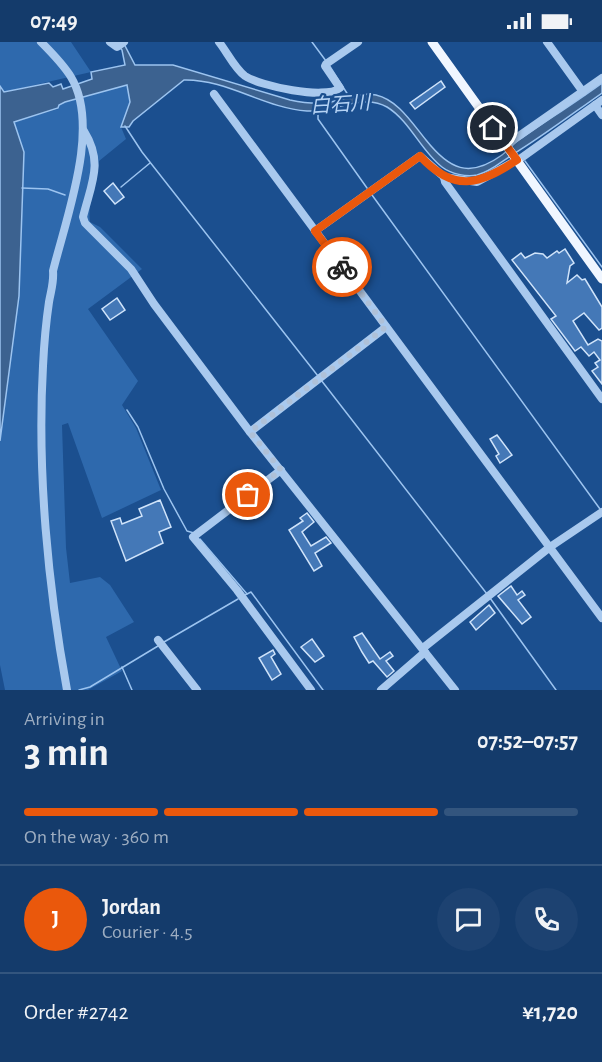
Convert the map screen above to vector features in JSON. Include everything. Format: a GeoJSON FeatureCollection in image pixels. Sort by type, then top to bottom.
{"type":"FeatureCollection","features":[{"type":"Feature","properties":{"kind":"main road"},"geometry":{"type":"LineString","coordinates":[[432,42],[506,145],[520,159],[602,279]]}},
{"type":"Feature","properties":{"kind":"street"},"geometry":{"type":"LineString","coordinates":[[41,42],[72,79],[80,102],[84,131],[95,161],[95,180],[83,217],[85,223],[131,269],[154,304],[250,432],[455,690]]}},
{"type":"Feature","properties":{"kind":"street"},"geometry":{"type":"LineString","coordinates":[[219,42],[247,77],[304,93],[322,94],[340,88],[325,66],[327,63],[358,42]]}},
{"type":"Feature","properties":{"kind":"street"},"geometry":{"type":"LineString","coordinates":[[547,42],[583,92]]}},
{"type":"Feature","properties":{"kind":"street"},"geometry":{"type":"LineString","coordinates":[[506,145],[602,78]]}},
{"type":"Feature","properties":{"kind":"street"},"geometry":{"type":"LineString","coordinates":[[214,94],[602,618]]}},
{"type":"Feature","properties":{"kind":"street"},"geometry":{"type":"LineString","coordinates":[[315,231],[420,156],[444,177],[477,182],[520,159],[598,103],[602,115]]}},
{"type":"Feature","properties":{"kind":"street"},"geometry":{"type":"LineString","coordinates":[[67,690],[49,562],[43,437],[43,365],[49,301],[54,286],[53,271],[80,159],[84,131]]}},
{"type":"Feature","properties":{"kind":"street"},"geometry":{"type":"LineString","coordinates":[[444,177],[444,182],[602,399]]}},
{"type":"Feature","properties":{"kind":"street"},"geometry":{"type":"LineString","coordinates":[[250,432],[386,327]]}},
{"type":"Feature","properties":{"kind":"street"},"geometry":{"type":"LineString","coordinates":[[281,470],[196,535],[312,690]]}},
{"type":"Feature","properties":{"kind":"street"},"geometry":{"type":"LineString","coordinates":[[381,690],[488,596],[550,547],[600,513]]}},
{"type":"Feature","properties":{"kind":"street"},"geometry":{"type":"LineString","coordinates":[[158,640],[197,690]]}},
{"type":"Feature","properties":{"kind":"shaded area"},"geometry":{"type":"Polygon","coordinates":[[[0,42],[71,42],[91,72],[4,92],[0,86],[0,42]]]}},
{"type":"Feature","properties":{"kind":"shaded area"},"geometry":{"type":"Polygon","coordinates":[[[127,85],[131,102],[121,127],[126,139],[99,161],[89,215],[90,222],[100,227],[142,269],[88,309],[138,381],[122,405],[136,428],[161,490],[102,518],[68,423],[62,425],[66,548],[70,583],[100,577],[110,585],[134,622],[106,637],[122,671],[88,690],[5,690],[0,665],[0,441],[19,296],[24,152],[14,122],[58,109],[59,105],[65,102],[127,85]]]}},
{"type":"Feature","properties":{"kind":"water","name":"白石川"},"geometry":{"type":"Polygon","coordinates":[[[115,42],[123,42],[135,65],[173,65],[290,100],[321,103],[365,94],[376,95],[398,107],[443,158],[460,167],[479,167],[502,155],[520,139],[602,83],[602,93],[495,166],[482,174],[473,176],[454,173],[442,167],[395,113],[378,103],[358,103],[307,111],[276,105],[200,81],[184,80],[133,121],[129,127],[121,127],[130,102],[127,85],[65,102],[58,108],[14,122],[24,152],[19,296],[0,441],[0,86],[4,92],[49,83],[53,87],[61,84],[63,89],[92,79],[91,72],[125,65],[122,50],[115,42]]]}},
{"type":"Feature","properties":{"kind":"building"},"geometry":{"type":"Polygon","coordinates":[[[441,81],[445,87],[415,109],[410,103],[441,81]]]}},
{"type":"Feature","properties":{"kind":"building"},"geometry":{"type":"Polygon","coordinates":[[[113,183],[124,197],[115,204],[104,191],[113,183]]]}},
{"type":"Feature","properties":{"kind":"building"},"geometry":{"type":"Polygon","coordinates":[[[565,249],[574,263],[570,266],[567,283],[577,275],[582,280],[585,279],[602,307],[602,328],[599,330],[584,313],[573,321],[588,345],[598,339],[602,341],[602,384],[592,371],[598,367],[595,363],[600,360],[594,352],[589,356],[581,347],[575,351],[551,319],[556,316],[512,260],[521,253],[525,258],[535,253],[543,254],[547,258],[565,249]]]}},
{"type":"Feature","properties":{"kind":"building"},"geometry":{"type":"Polygon","coordinates":[[[117,298],[125,310],[110,320],[102,309],[117,298]]]}},
{"type":"Feature","properties":{"kind":"building"},"geometry":{"type":"Polygon","coordinates":[[[497,435],[512,455],[500,463],[496,456],[499,454],[490,439],[497,435]]]}},
{"type":"Feature","properties":{"kind":"building"},"geometry":{"type":"Polygon","coordinates":[[[160,500],[171,527],[159,532],[163,543],[126,561],[111,521],[120,518],[122,524],[142,516],[139,509],[160,500]]]}},
{"type":"Feature","properties":{"kind":"building"},"geometry":{"type":"Polygon","coordinates":[[[307,513],[314,522],[302,532],[311,546],[326,537],[331,543],[315,553],[322,566],[314,571],[289,530],[303,521],[300,518],[307,513]]]}},
{"type":"Feature","properties":{"kind":"building"},"geometry":{"type":"Polygon","coordinates":[[[511,586],[517,595],[522,591],[525,595],[518,600],[531,617],[522,624],[498,596],[511,586]]]}},
{"type":"Feature","properties":{"kind":"building"},"geometry":{"type":"Polygon","coordinates":[[[489,605],[495,613],[476,630],[470,622],[489,605]]]}},
{"type":"Feature","properties":{"kind":"building"},"geometry":{"type":"Polygon","coordinates":[[[362,633],[380,659],[390,652],[393,656],[386,661],[394,671],[387,677],[373,661],[369,663],[362,652],[354,637],[362,633]]]}},
{"type":"Feature","properties":{"kind":"building"},"geometry":{"type":"Polygon","coordinates":[[[312,639],[324,656],[315,662],[301,647],[312,639]]]}},
{"type":"Feature","properties":{"kind":"building"},"geometry":{"type":"Polygon","coordinates":[[[273,650],[275,654],[271,657],[281,674],[272,680],[259,658],[273,650]]]}},
{"type":"Feature","properties":{"kind":"waterway"},"geometry":{"type":"LineString","coordinates":[[312,42],[326,61]]}},
{"type":"Feature","properties":{"kind":"waterway","name":"白石川"},"geometry":{"type":"LineString","coordinates":[[329,65],[350,98]]}},
{"type":"Feature","properties":{"kind":"waterway","name":"白石川"},"geometry":{"type":"LineString","coordinates":[[318,110],[318,119],[367,188]]}},
{"type":"Feature","properties":{"kind":"waterway"},"geometry":{"type":"LineString","coordinates":[[125,126],[142,152],[318,376]]}},
{"type":"Feature","properties":{"kind":"waterway"},"geometry":{"type":"LineString","coordinates":[[525,161],[602,267]]}},
{"type":"Feature","properties":{"kind":"waterway"},"geometry":{"type":"LineString","coordinates":[[121,187],[150,163]]}},
{"type":"Feature","properties":{"kind":"waterway"},"geometry":{"type":"LineString","coordinates":[[22,188],[48,189],[65,195]]}},
{"type":"Feature","properties":{"kind":"waterway"},"geometry":{"type":"LineString","coordinates":[[372,195],[600,509]]}},
{"type":"Feature","properties":{"kind":"waterway"},"geometry":{"type":"LineString","coordinates":[[321,380],[487,594]]}},
{"type":"Feature","properties":{"kind":"waterway"},"geometry":{"type":"LineString","coordinates":[[127,410],[138,427],[164,489],[187,531],[194,533]]}},
{"type":"Feature","properties":{"kind":"waterway"},"geometry":{"type":"LineString","coordinates":[[200,539],[247,594]]}},
{"type":"Feature","properties":{"kind":"waterway"},"geometry":{"type":"LineString","coordinates":[[245,595],[251,592],[323,690]]}},
{"type":"Feature","properties":{"kind":"waterway"},"geometry":{"type":"LineString","coordinates":[[490,598],[556,690]]}},
{"type":"Feature","properties":{"kind":"waterway"},"geometry":{"type":"LineString","coordinates":[[164,642],[238,599]]}},
{"type":"Feature","properties":{"kind":"waterway"},"geometry":{"type":"LineString","coordinates":[[79,690],[90,687],[158,646]]}},
{"type":"Feature","properties":{"kind":"waterway"},"geometry":{"type":"LineString","coordinates":[[122,667],[132,690]]}},
{"type":"Feature","properties":{"kind":"way so far"},"geometry":{"type":"LineString","coordinates":[[248,495],[281,470],[250,432],[386,327],[342,267]]}},
{"type":"Feature","properties":{"kind":"route"},"geometry":{"type":"LineString","coordinates":[[342,267],[315,231],[420,156],[433,170],[444,177],[477,182],[495,174],[517,160],[493,128]]}}]}
